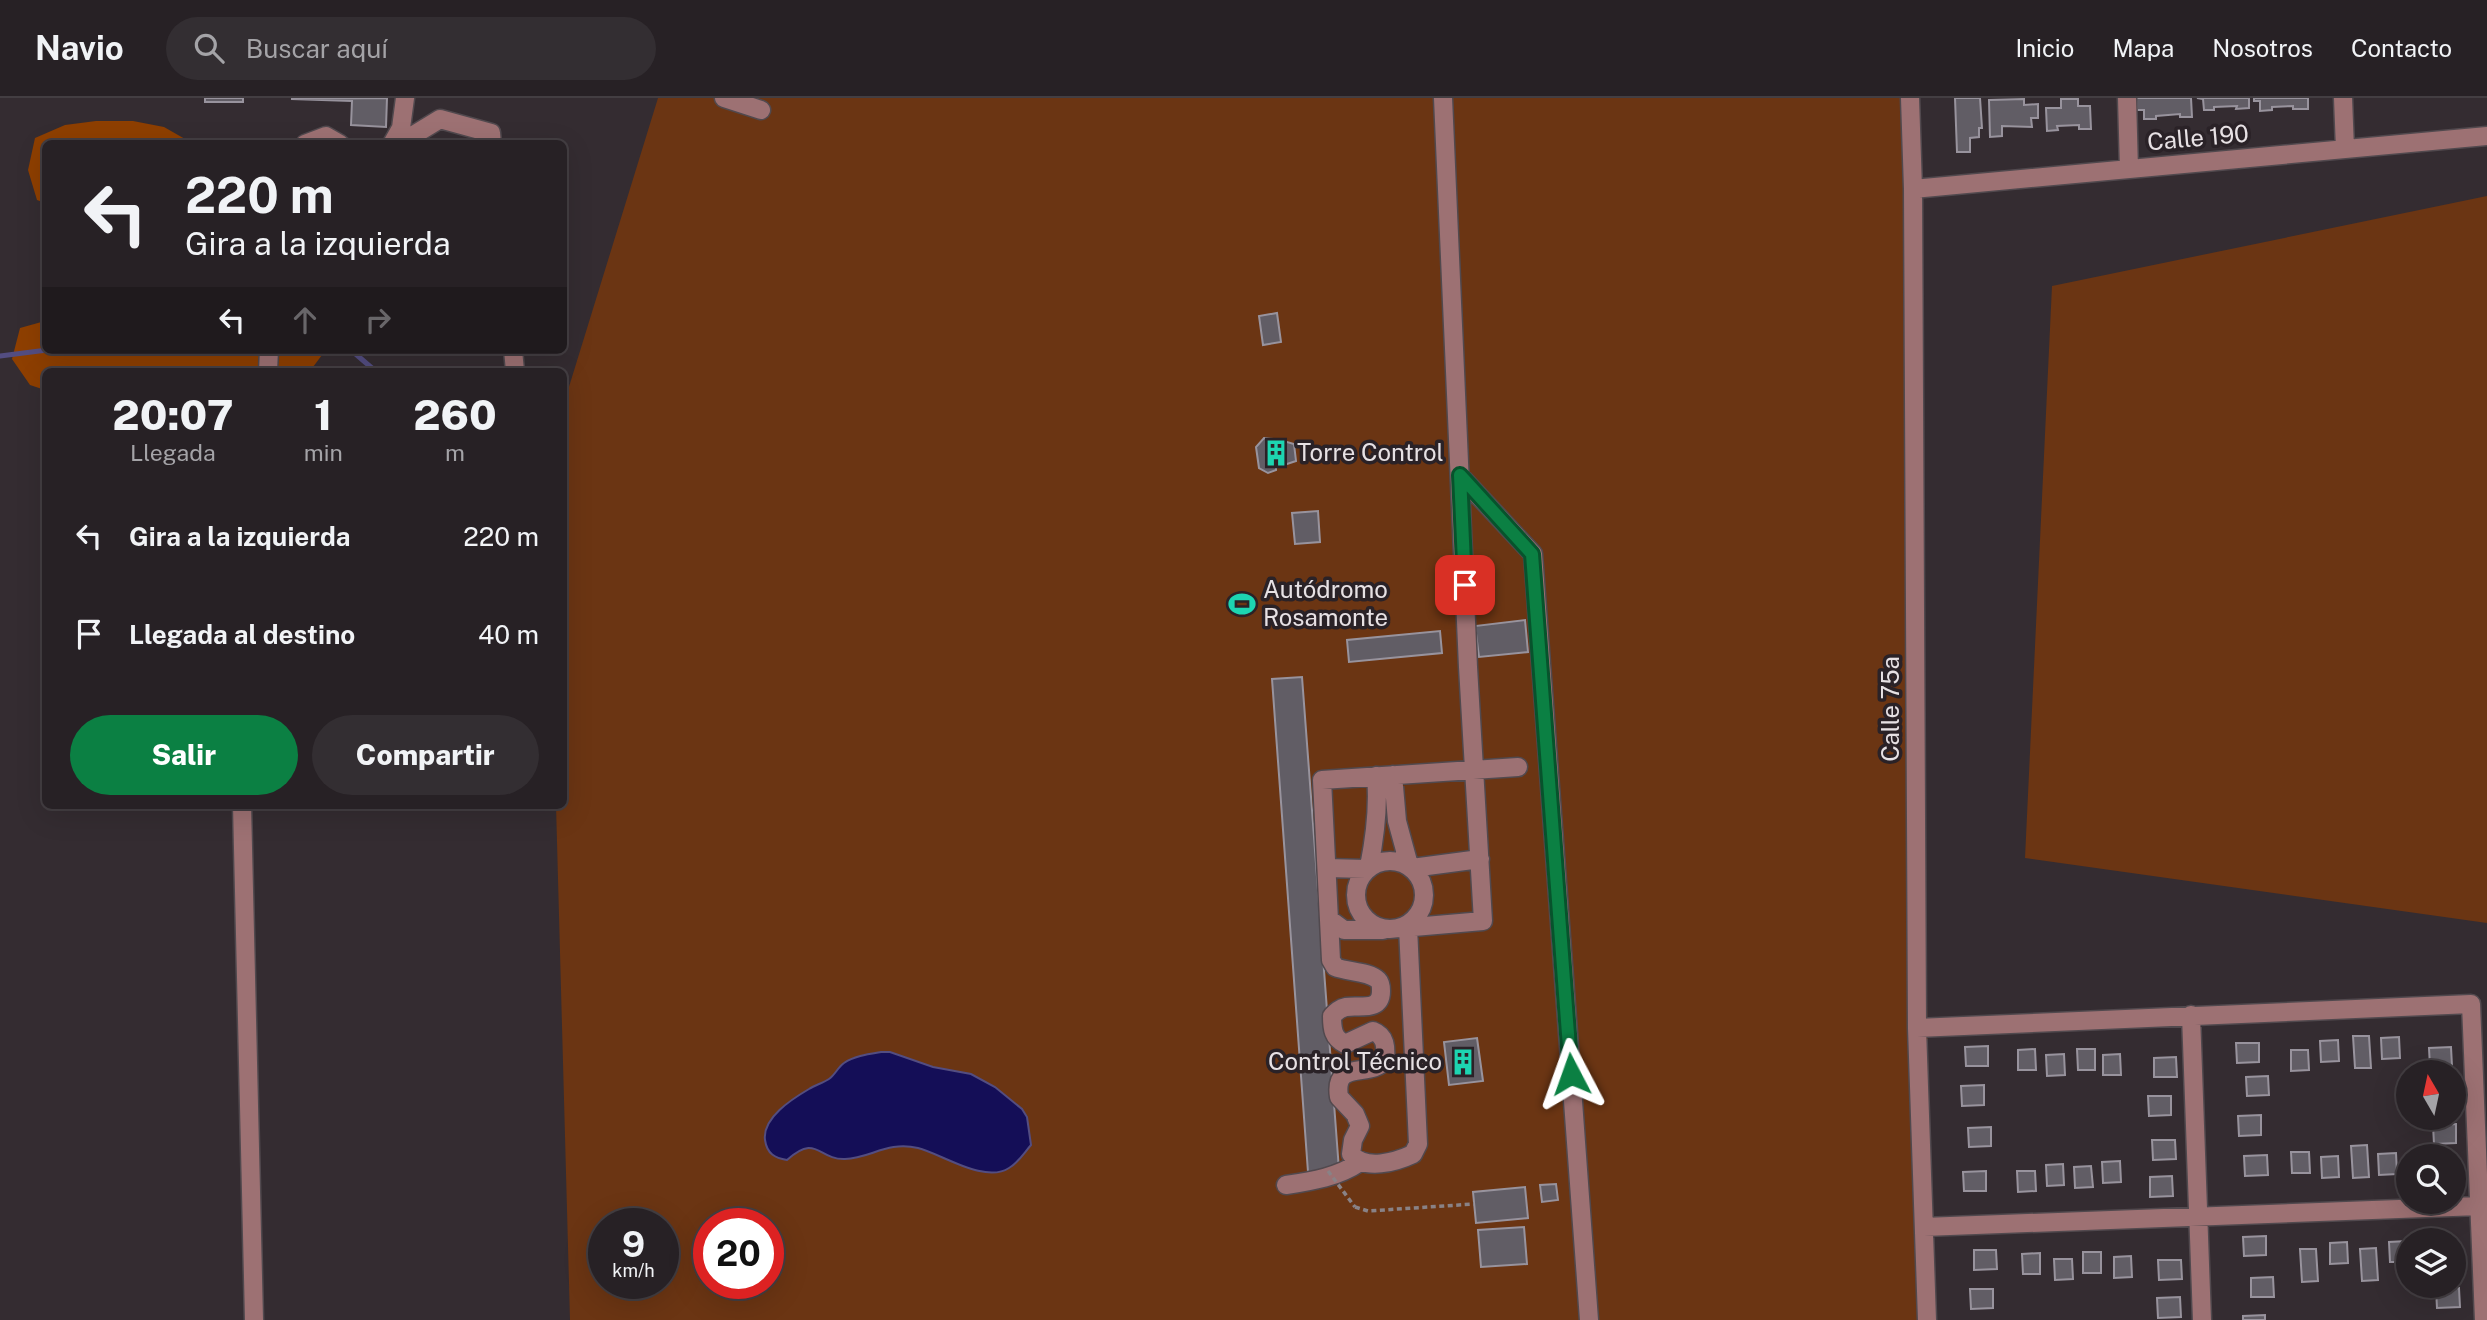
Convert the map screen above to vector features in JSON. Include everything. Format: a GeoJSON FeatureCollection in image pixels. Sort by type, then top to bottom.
{"type":"FeatureCollection","features":[{"type":"Feature","properties":{"kind":"street"},"geometry":{"type":"LineString","coordinates":[[394,140],[401,128],[405,98]]}},
{"type":"Feature","properties":{"kind":"street"},"geometry":{"type":"LineString","coordinates":[[724,98],[761,110]]}},
{"type":"Feature","properties":{"kind":"street"},"geometry":{"type":"LineString","coordinates":[[1329,919],[1344,930],[1483,921],[1444,98]]}},
{"type":"Feature","properties":{"kind":"street","name":"Calle 75a"},"geometry":{"type":"LineString","coordinates":[[1910,98],[1913,189],[1917,1028],[1927,1320]]}},
{"type":"Feature","properties":{"kind":"street"},"geometry":{"type":"LineString","coordinates":[[2127,98],[2129,169]]}},
{"type":"Feature","properties":{"kind":"street"},"geometry":{"type":"LineString","coordinates":[[2343,98],[2345,149]]}},
{"type":"Feature","properties":{"kind":"street"},"geometry":{"type":"LineString","coordinates":[[406,140],[440,119],[491,133],[492,140]]}},
{"type":"Feature","properties":{"kind":"street"},"geometry":{"type":"LineString","coordinates":[[316,140],[326,136],[333,140]]}},
{"type":"Feature","properties":{"kind":"street","name":"Calle 190"},"geometry":{"type":"LineString","coordinates":[[1913,189],[2487,136]]}},
{"type":"Feature","properties":{"kind":"street"},"geometry":{"type":"LineString","coordinates":[[1460,475],[1532,554],[1589,1320]]}},
{"type":"Feature","properties":{"kind":"street"},"geometry":{"type":"LineString","coordinates":[[1360,1162],[1351,1154],[1351,1146],[1360,1126],[1359,1120],[1339,1097],[1339,1083],[1350,1071],[1381,1065],[1385,1060],[1384,1040],[1381,1034],[1373,1031],[1345,1044],[1334,1034],[1332,1016],[1345,1007],[1369,1007],[1375,1004],[1381,995],[1381,986],[1378,980],[1369,976],[1335,967],[1331,960],[1322,780],[1518,767]]}},
{"type":"Feature","properties":{"kind":"street"},"geometry":{"type":"LineString","coordinates":[[1385,775],[1410,866],[1421,878],[1425,891],[1418,916],[1399,928],[1371,925],[1361,915],[1356,902],[1358,880],[1367,868],[1378,794],[1385,775]]}},
{"type":"Feature","properties":{"kind":"street"},"geometry":{"type":"LineString","coordinates":[[242,809],[254,1320]]}},
{"type":"Feature","properties":{"kind":"street"},"geometry":{"type":"LineString","coordinates":[[1327,868],[1367,868],[1386,860],[1410,866],[1480,859]]}},
{"type":"Feature","properties":{"kind":"street"},"geometry":{"type":"LineString","coordinates":[[1286,1185],[1346,1171],[1360,1162],[1403,1159],[1413,1154],[1418,1144],[1399,928]]}},
{"type":"Feature","properties":{"kind":"street"},"geometry":{"type":"LineString","coordinates":[[1917,1028],[2471,1004],[2484,1320]]}},
{"type":"Feature","properties":{"kind":"street"},"geometry":{"type":"LineString","coordinates":[[2191,1016],[2202,1320]]}},
{"type":"Feature","properties":{"kind":"street"},"geometry":{"type":"LineString","coordinates":[[1924,1227],[2479,1206]]}},
{"type":"Feature","properties":{"kind":"path"},"geometry":{"type":"LineString","coordinates":[[1328,1171],[1355,1207],[1368,1211],[1474,1204]]}},
{"type":"Feature","properties":{"kind":"shaded area","name":"Autódromo Rosamonte"},"geometry":{"type":"Polygon","coordinates":[[[658,98],[1910,98],[1933,1320],[570,1320],[556,809],[567,809],[567,393],[658,98]]]}},
{"type":"Feature","properties":{"kind":"shaded area"},"geometry":{"type":"Polygon","coordinates":[[[96,121],[133,121],[164,127],[187,140],[42,140],[42,202],[37,200],[28,170],[35,138],[65,125],[96,121]]]}},
{"type":"Feature","properties":{"kind":"shaded area"},"geometry":{"type":"Polygon","coordinates":[[[2487,196],[2487,923],[2025,858],[2052,286],[2487,196]]]}},
{"type":"Feature","properties":{"kind":"shaded area"},"geometry":{"type":"Polygon","coordinates":[[[42,322],[42,354],[323,354],[312,368],[42,368],[42,389],[30,385],[12,359],[20,328],[42,322]]]}},
{"type":"Feature","properties":{"kind":"shaded area"},"geometry":{"type":"Polygon","coordinates":[[[890,1052],[933,1067],[971,1074],[995,1087],[1022,1109],[1027,1117],[1031,1145],[1018,1161],[999,1172],[976,1170],[928,1151],[907,1146],[845,1159],[811,1148],[797,1152],[787,1160],[770,1152],[766,1145],[765,1132],[779,1110],[802,1093],[829,1079],[848,1061],[890,1052]]]}},
{"type":"Feature","properties":{"kind":"building"},"geometry":{"type":"Polygon","coordinates":[[[205,98],[243,98],[243,102],[205,102],[205,98]]]}},
{"type":"Feature","properties":{"kind":"building"},"geometry":{"type":"Polygon","coordinates":[[[387,98],[386,127],[351,125],[352,101],[291,99],[387,98]]]}},
{"type":"Feature","properties":{"kind":"building"},"geometry":{"type":"Polygon","coordinates":[[[1955,98],[1980,98],[1982,128],[1979,128],[1979,137],[1970,138],[1970,152],[1957,152],[1955,98]]]}},
{"type":"Feature","properties":{"kind":"building"},"geometry":{"type":"Polygon","coordinates":[[[2136,98],[2191,98],[2192,117],[2180,117],[2180,114],[2144,119],[2144,110],[2137,110],[2136,98]]]}},
{"type":"Feature","properties":{"kind":"building"},"geometry":{"type":"Polygon","coordinates":[[[2197,98],[2249,98],[2249,108],[2214,107],[2214,110],[2204,110],[2203,99],[2197,98]]]}},
{"type":"Feature","properties":{"kind":"building"},"geometry":{"type":"Polygon","coordinates":[[[2254,98],[2308,98],[2308,109],[2293,109],[2293,106],[2272,107],[2272,110],[2260,111],[2260,101],[2254,101],[2254,98]]]}},
{"type":"Feature","properties":{"kind":"building"},"geometry":{"type":"Polygon","coordinates":[[[2024,99],[2024,105],[2038,104],[2038,118],[2031,118],[2032,127],[2002,126],[2002,136],[1990,137],[1989,100],[2024,99]]]}},
{"type":"Feature","properties":{"kind":"building"},"geometry":{"type":"Polygon","coordinates":[[[2061,99],[2078,99],[2078,106],[2090,106],[2091,129],[2079,129],[2079,125],[2057,126],[2058,130],[2047,131],[2046,108],[2061,108],[2061,99]]]}},
{"type":"Feature","properties":{"kind":"building"},"geometry":{"type":"Polygon","coordinates":[[[1277,313],[1281,342],[1263,345],[1259,316],[1277,313]]]}},
{"type":"Feature","properties":{"kind":"building","name":"Torre Control"},"geometry":{"type":"Polygon","coordinates":[[[1264,438],[1273,439],[1279,446],[1280,440],[1294,444],[1296,461],[1284,465],[1282,459],[1276,461],[1276,470],[1268,473],[1259,468],[1256,447],[1264,438]]]}},
{"type":"Feature","properties":{"kind":"building"},"geometry":{"type":"Polygon","coordinates":[[[1318,511],[1320,542],[1295,544],[1292,513],[1318,511]]]}},
{"type":"Feature","properties":{"kind":"building"},"geometry":{"type":"Polygon","coordinates":[[[1525,620],[1528,652],[1479,657],[1475,626],[1525,620]]]}},
{"type":"Feature","properties":{"kind":"building"},"geometry":{"type":"Polygon","coordinates":[[[1440,631],[1442,653],[1349,662],[1347,640],[1440,631]]]}},
{"type":"Feature","properties":{"kind":"building"},"geometry":{"type":"Polygon","coordinates":[[[1302,677],[1339,1170],[1308,1172],[1272,679],[1302,677]]]}},
{"type":"Feature","properties":{"kind":"building"},"geometry":{"type":"Polygon","coordinates":[[[2353,1036],[2369,1036],[2371,1068],[2355,1068],[2353,1036]]]}},
{"type":"Feature","properties":{"kind":"building"},"geometry":{"type":"Polygon","coordinates":[[[2399,1037],[2400,1058],[2382,1059],[2381,1038],[2399,1037]]]}},
{"type":"Feature","properties":{"kind":"building","name":"Control Técnico"},"geometry":{"type":"Polygon","coordinates":[[[1477,1038],[1483,1081],[1449,1085],[1444,1042],[1477,1038]]]}},
{"type":"Feature","properties":{"kind":"building"},"geometry":{"type":"Polygon","coordinates":[[[2338,1040],[2339,1061],[2321,1062],[2320,1041],[2338,1040]]]}},
{"type":"Feature","properties":{"kind":"building"},"geometry":{"type":"Polygon","coordinates":[[[2236,1043],[2259,1043],[2259,1062],[2237,1063],[2236,1043]]]}},
{"type":"Feature","properties":{"kind":"building"},"geometry":{"type":"Polygon","coordinates":[[[1988,1046],[1988,1066],[1966,1066],[1965,1047],[1988,1046]]]}},
{"type":"Feature","properties":{"kind":"building"},"geometry":{"type":"Polygon","coordinates":[[[2451,1047],[2452,1060],[2430,1060],[2429,1048],[2451,1047]]]}},
{"type":"Feature","properties":{"kind":"building"},"geometry":{"type":"Polygon","coordinates":[[[2035,1049],[2036,1070],[2018,1070],[2018,1050],[2035,1049]]]}},
{"type":"Feature","properties":{"kind":"building"},"geometry":{"type":"Polygon","coordinates":[[[2077,1049],[2095,1049],[2095,1070],[2078,1070],[2077,1049]]]}},
{"type":"Feature","properties":{"kind":"building"},"geometry":{"type":"Polygon","coordinates":[[[2291,1050],[2308,1050],[2309,1070],[2291,1071],[2291,1050]]]}},
{"type":"Feature","properties":{"kind":"building"},"geometry":{"type":"Polygon","coordinates":[[[2064,1054],[2065,1075],[2047,1076],[2046,1055],[2064,1054]]]}},
{"type":"Feature","properties":{"kind":"building"},"geometry":{"type":"Polygon","coordinates":[[[2120,1054],[2121,1075],[2103,1075],[2103,1055],[2120,1054]]]}},
{"type":"Feature","properties":{"kind":"building"},"geometry":{"type":"Polygon","coordinates":[[[2176,1057],[2177,1077],[2154,1077],[2154,1058],[2176,1057]]]}},
{"type":"Feature","properties":{"kind":"building"},"geometry":{"type":"Polygon","coordinates":[[[2268,1076],[2269,1095],[2247,1096],[2246,1077],[2268,1076]]]}},
{"type":"Feature","properties":{"kind":"building"},"geometry":{"type":"Polygon","coordinates":[[[1984,1085],[1984,1105],[1962,1106],[1961,1086],[1984,1085]]]}},
{"type":"Feature","properties":{"kind":"building"},"geometry":{"type":"Polygon","coordinates":[[[2148,1096],[2171,1096],[2171,1115],[2149,1116],[2148,1096]]]}},
{"type":"Feature","properties":{"kind":"building"},"geometry":{"type":"Polygon","coordinates":[[[2261,1115],[2261,1135],[2239,1136],[2238,1116],[2261,1115]]]}},
{"type":"Feature","properties":{"kind":"building"},"geometry":{"type":"Polygon","coordinates":[[[1991,1127],[1991,1146],[1969,1147],[1968,1128],[1991,1127]]]}},
{"type":"Feature","properties":{"kind":"building"},"geometry":{"type":"Polygon","coordinates":[[[2433,1130],[2456,1130],[2456,1143],[2434,1144],[2433,1130]]]}},
{"type":"Feature","properties":{"kind":"building"},"geometry":{"type":"Polygon","coordinates":[[[2152,1140],[2175,1140],[2176,1159],[2153,1160],[2152,1140]]]}},
{"type":"Feature","properties":{"kind":"building"},"geometry":{"type":"Polygon","coordinates":[[[2367,1145],[2369,1177],[2353,1178],[2351,1146],[2367,1145]]]}},
{"type":"Feature","properties":{"kind":"building"},"geometry":{"type":"Polygon","coordinates":[[[2291,1152],[2309,1152],[2310,1173],[2292,1173],[2291,1152]]]}},
{"type":"Feature","properties":{"kind":"building"},"geometry":{"type":"Polygon","coordinates":[[[2396,1153],[2396,1174],[2379,1175],[2378,1154],[2396,1153]]]}},
{"type":"Feature","properties":{"kind":"building"},"geometry":{"type":"Polygon","coordinates":[[[2267,1155],[2268,1175],[2245,1176],[2244,1156],[2267,1155]]]}},
{"type":"Feature","properties":{"kind":"building"},"geometry":{"type":"Polygon","coordinates":[[[2338,1156],[2339,1177],[2322,1178],[2321,1157],[2338,1156]]]}},
{"type":"Feature","properties":{"kind":"building"},"geometry":{"type":"Polygon","coordinates":[[[2120,1161],[2121,1182],[2103,1183],[2102,1162],[2120,1161]]]}},
{"type":"Feature","properties":{"kind":"building"},"geometry":{"type":"Polygon","coordinates":[[[2063,1164],[2064,1185],[2047,1186],[2046,1165],[2063,1164]]]}},
{"type":"Feature","properties":{"kind":"building"},"geometry":{"type":"Polygon","coordinates":[[[2091,1166],[2093,1187],[2075,1188],[2074,1167],[2091,1166]]]}},
{"type":"Feature","properties":{"kind":"building"},"geometry":{"type":"Polygon","coordinates":[[[1986,1171],[1986,1191],[1964,1191],[1963,1172],[1986,1171]]]}},
{"type":"Feature","properties":{"kind":"building"},"geometry":{"type":"Polygon","coordinates":[[[2017,1171],[2035,1171],[2036,1191],[2018,1192],[2017,1171]]]}},
{"type":"Feature","properties":{"kind":"building"},"geometry":{"type":"Polygon","coordinates":[[[2172,1176],[2173,1196],[2150,1197],[2150,1177],[2172,1176]]]}},
{"type":"Feature","properties":{"kind":"building"},"geometry":{"type":"Polygon","coordinates":[[[1556,1184],[1558,1200],[1542,1202],[1540,1185],[1556,1184]]]}},
{"type":"Feature","properties":{"kind":"building"},"geometry":{"type":"Polygon","coordinates":[[[1525,1187],[1528,1218],[1476,1223],[1473,1192],[1525,1187]]]}},
{"type":"Feature","properties":{"kind":"building"},"geometry":{"type":"Polygon","coordinates":[[[1524,1227],[1527,1264],[1481,1267],[1478,1230],[1524,1227]]]}},
{"type":"Feature","properties":{"kind":"building"},"geometry":{"type":"Polygon","coordinates":[[[2266,1236],[2266,1255],[2244,1256],[2243,1237],[2266,1236]]]}},
{"type":"Feature","properties":{"kind":"building"},"geometry":{"type":"Polygon","coordinates":[[[2347,1242],[2348,1263],[2330,1264],[2330,1243],[2347,1242]]]}},
{"type":"Feature","properties":{"kind":"building"},"geometry":{"type":"Polygon","coordinates":[[[2389,1242],[2396,1242],[2396,1262],[2390,1262],[2389,1242]]]}},
{"type":"Feature","properties":{"kind":"building"},"geometry":{"type":"Polygon","coordinates":[[[2376,1248],[2378,1280],[2362,1281],[2360,1249],[2376,1248]]]}},
{"type":"Feature","properties":{"kind":"building"},"geometry":{"type":"Polygon","coordinates":[[[2300,1249],[2316,1249],[2318,1281],[2302,1282],[2300,1249]]]}},
{"type":"Feature","properties":{"kind":"building"},"geometry":{"type":"Polygon","coordinates":[[[1974,1250],[1996,1250],[1997,1269],[1974,1270],[1974,1250]]]}},
{"type":"Feature","properties":{"kind":"building"},"geometry":{"type":"Polygon","coordinates":[[[2083,1252],[2101,1252],[2101,1273],[2083,1273],[2083,1252]]]}},
{"type":"Feature","properties":{"kind":"building"},"geometry":{"type":"Polygon","coordinates":[[[2040,1253],[2040,1274],[2023,1274],[2022,1254],[2040,1253]]]}},
{"type":"Feature","properties":{"kind":"building"},"geometry":{"type":"Polygon","coordinates":[[[2131,1256],[2132,1277],[2114,1278],[2114,1257],[2131,1256]]]}},
{"type":"Feature","properties":{"kind":"building"},"geometry":{"type":"Polygon","coordinates":[[[2054,1259],[2072,1259],[2073,1279],[2055,1280],[2054,1259]]]}},
{"type":"Feature","properties":{"kind":"building"},"geometry":{"type":"Polygon","coordinates":[[[2158,1260],[2181,1260],[2182,1279],[2159,1280],[2158,1260]]]}},
{"type":"Feature","properties":{"kind":"building"},"geometry":{"type":"Polygon","coordinates":[[[2273,1277],[2274,1297],[2251,1297],[2251,1278],[2273,1277]]]}},
{"type":"Feature","properties":{"kind":"building"},"geometry":{"type":"Polygon","coordinates":[[[1970,1289],[1993,1289],[1993,1308],[1971,1309],[1970,1289]]]}},
{"type":"Feature","properties":{"kind":"building"},"geometry":{"type":"Polygon","coordinates":[[[2180,1297],[2181,1317],[2158,1318],[2157,1298],[2180,1297]]]}},
{"type":"Feature","properties":{"kind":"building"},"geometry":{"type":"Polygon","coordinates":[[[2436,1298],[2460,1298],[2460,1307],[2437,1308],[2436,1298]]]}},
{"type":"Feature","properties":{"kind":"building"},"geometry":{"type":"Polygon","coordinates":[[[2265,1315],[2265,1320],[2243,1320],[2243,1316],[2265,1315]]]}},
{"type":"Feature","properties":{"kind":"waterway"},"geometry":{"type":"LineString","coordinates":[[0,356],[42,351]]}},
{"type":"Feature","properties":{"kind":"waterway"},"geometry":{"type":"LineString","coordinates":[[356,354],[372,368]]}},
{"type":"Feature","properties":{"kind":"place","name":"Torre Control"},"geometry":{"type":"Point","coordinates":[1276,453]}},
{"type":"Feature","properties":{"kind":"place","name":"Autódromo Rosamonte"},"geometry":{"type":"Point","coordinates":[1242,604]}},
{"type":"Feature","properties":{"kind":"place","name":"Control Técnico"},"geometry":{"type":"Point","coordinates":[1463,1062]}},
{"type":"Feature","properties":{"kind":"route"},"geometry":{"type":"LineString","coordinates":[[1465,585],[1460,475],[1532,554],[1571,1074]]}}]}
